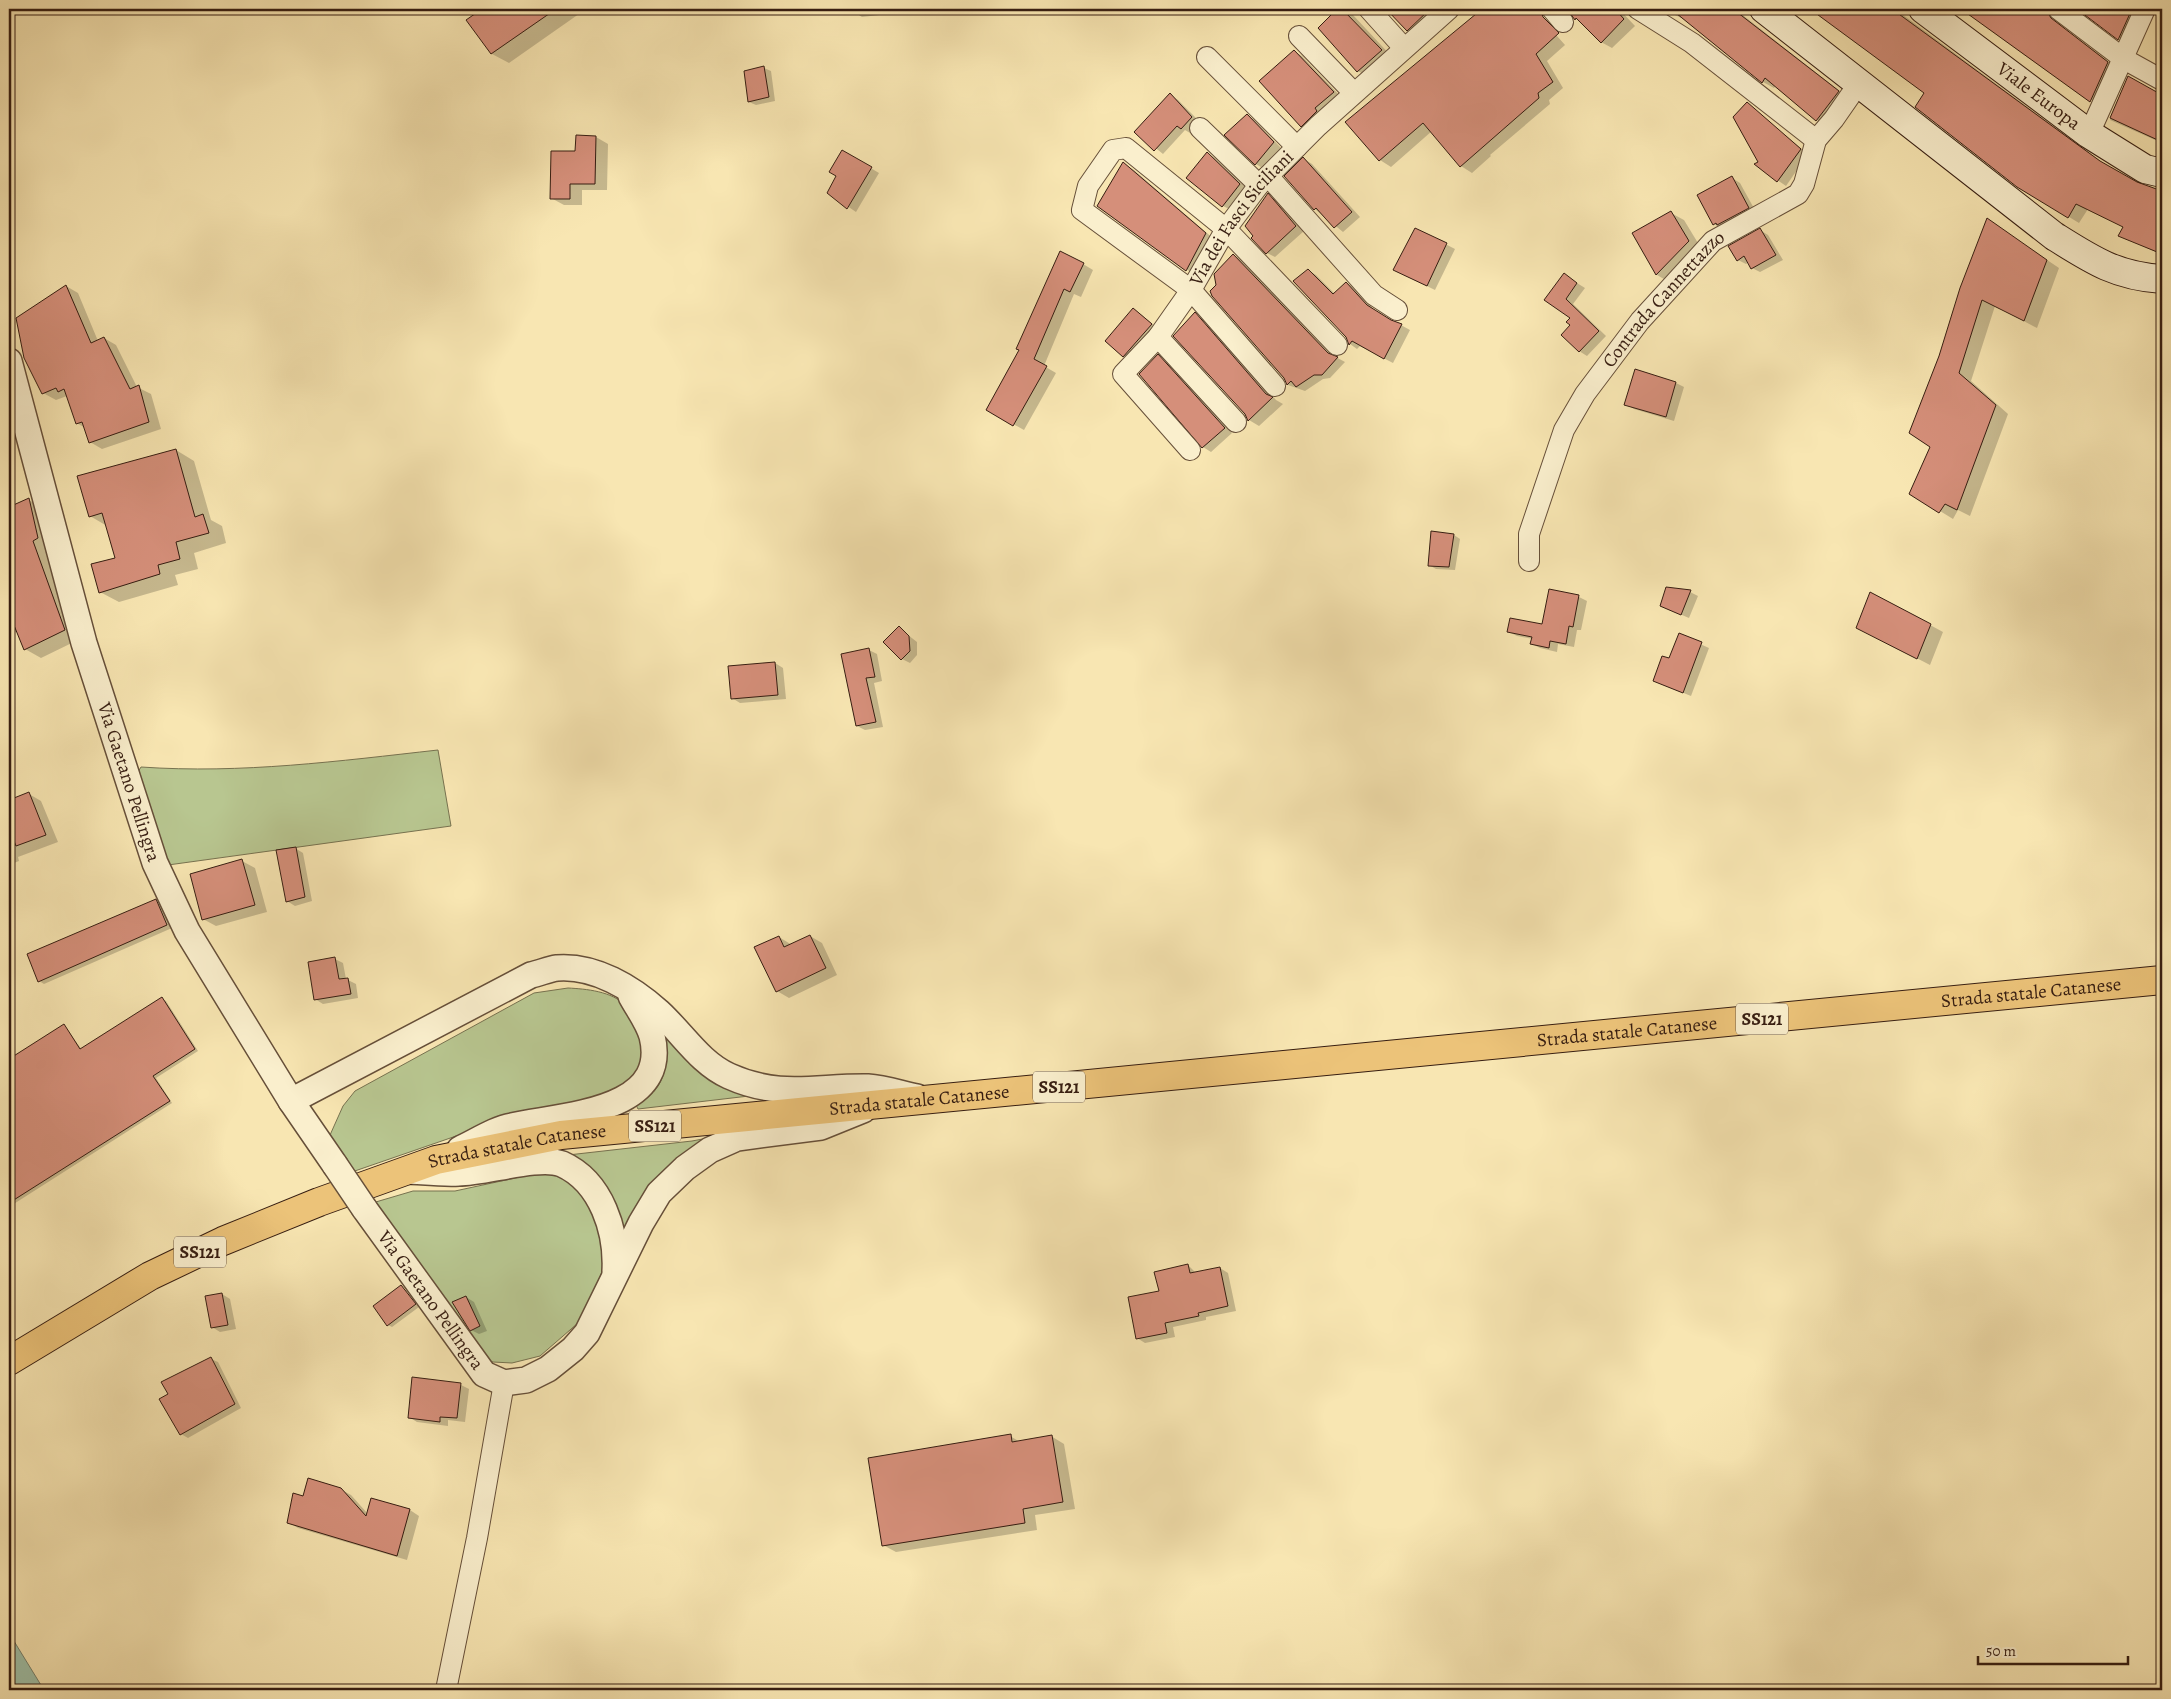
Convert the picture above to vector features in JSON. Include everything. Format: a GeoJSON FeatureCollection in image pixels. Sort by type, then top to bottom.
{"type":"FeatureCollection","features":[{"type":"Feature","properties":{"kind":"main road"},"geometry":{"type":"LineString","coordinates":[[1764,9],[2054,236],[2101,266],[2144,278],[2162,279]]}},
{"type":"Feature","properties":{"kind":"main road","name":"Viale Europa"},"geometry":{"type":"LineString","coordinates":[[1922,9],[2089,134],[2145,169],[2162,173]]}},
{"type":"Feature","properties":{"kind":"main road","name":"Strada statale Catanese"},"geometry":{"type":"LineString","coordinates":[[9,1360],[150,1276],[222,1241],[436,1160],[561,1135],[2162,980]]}},
{"type":"Feature","properties":{"kind":"street"},"geometry":{"type":"LineString","coordinates":[[1368,9],[1404,48]]}},
{"type":"Feature","properties":{"kind":"street","name":"Via dei Fasci Siciliani"},"geometry":{"type":"LineString","coordinates":[[1190,450],[1123,374],[1158,337],[1191,290],[1226,229],[1263,181],[1354,93],[1449,9]]}},
{"type":"Feature","properties":{"kind":"street"},"geometry":{"type":"LineString","coordinates":[[1638,9],[1692,43],[1816,140]]}},
{"type":"Feature","properties":{"kind":"street"},"geometry":{"type":"LineString","coordinates":[[2058,9],[2124,59],[2162,80]]}},
{"type":"Feature","properties":{"kind":"street"},"geometry":{"type":"LineString","coordinates":[[2089,134],[2146,9]]}},
{"type":"Feature","properties":{"kind":"street"},"geometry":{"type":"LineString","coordinates":[[1299,36],[1354,93]]}},
{"type":"Feature","properties":{"kind":"street"},"geometry":{"type":"LineString","coordinates":[[1207,57],[1297,147]]}},
{"type":"Feature","properties":{"kind":"street","name":"Contrada Cannettazzo"},"geometry":{"type":"LineString","coordinates":[[1529,561],[1529,534],[1564,430],[1585,394],[1640,321],[1713,241],[1798,194],[1804,184],[1816,140],[1834,119],[1859,83]]}},
{"type":"Feature","properties":{"kind":"street"},"geometry":{"type":"LineString","coordinates":[[1200,128],[1263,181],[1374,295],[1397,310]]}},
{"type":"Feature","properties":{"kind":"street"},"geometry":{"type":"LineString","coordinates":[[1275,386],[1191,290],[1082,210],[1088,186],[1113,150],[1126,148],[1226,229],[1337,346]]}},
{"type":"Feature","properties":{"kind":"street"},"geometry":{"type":"LineString","coordinates":[[1158,337],[1236,422]]}},
{"type":"Feature","properties":{"kind":"street","name":"Via Gaetano Pellingra"},"geometry":{"type":"LineString","coordinates":[[9,361],[84,643],[155,863],[187,932],[291,1101],[364,1208],[484,1374],[504,1383]]}},
{"type":"Feature","properties":{"kind":"street"},"geometry":{"type":"LineString","coordinates":[[291,1101],[531,975],[555,968],[571,968],[593,972],[626,988],[659,1012],[688,1044],[728,1076],[776,1090],[803,1092],[870,1087],[929,1100]]}},
{"type":"Feature","properties":{"kind":"street"},"geometry":{"type":"LineString","coordinates":[[436,1160],[510,1126],[601,1110],[640,1088],[649,1074],[654,1059],[652,1037],[646,1021],[626,988]]}},
{"type":"Feature","properties":{"kind":"street"},"geometry":{"type":"LineString","coordinates":[[446,1690],[477,1538],[504,1383],[526,1380],[540,1372],[572,1349],[588,1333],[641,1223],[659,1194],[684,1168],[710,1150],[737,1138],[821,1127],[876,1105]]}},
{"type":"Feature","properties":{"kind":"street"},"geometry":{"type":"LineString","coordinates":[[404,1171],[460,1173],[543,1162],[561,1164],[582,1179],[600,1201],[611,1226],[616,1249],[614,1279]]}},
{"type":"Feature","properties":{"kind":"shaded area"},"geometry":{"type":"Polygon","coordinates":[[[438,750],[451,826],[168,865],[138,772],[141,767],[179,769],[253,768],[438,750]]]}},
{"type":"Feature","properties":{"kind":"shaded area"},"geometry":{"type":"Polygon","coordinates":[[[568,988],[591,990],[614,997],[626,1006],[635,1022],[649,1056],[618,1095],[517,1115],[349,1173],[326,1144],[343,1106],[355,1091],[534,993],[568,988]]]}},
{"type":"Feature","properties":{"kind":"shaded area"},"geometry":{"type":"Polygon","coordinates":[[[665,1036],[749,1096],[638,1109],[636,1105],[653,1092],[663,1076],[666,1057],[665,1036]]]}},
{"type":"Feature","properties":{"kind":"shaded area"},"geometry":{"type":"Polygon","coordinates":[[[708,1138],[626,1235],[568,1155],[692,1141],[708,1138]]]}},
{"type":"Feature","properties":{"kind":"shaded area"},"geometry":{"type":"Polygon","coordinates":[[[543,1172],[556,1174],[568,1180],[595,1207],[606,1262],[586,1311],[578,1323],[540,1356],[512,1363],[493,1362],[479,1358],[369,1204],[413,1191],[455,1191],[543,1172]]]}},
{"type":"Feature","properties":{"kind":"shaded area"},"geometry":{"type":"Polygon","coordinates":[[[9,1633],[44,1690],[9,1690],[9,1633]]]}},
{"type":"Feature","properties":{"kind":"building"},"geometry":{"type":"Polygon","coordinates":[[[482,9],[556,9],[491,54],[466,20],[482,9]]]}},
{"type":"Feature","properties":{"kind":"building"},"geometry":{"type":"Polygon","coordinates":[[[1337,9],[1342,9],[1382,50],[1357,72],[1318,28],[1337,9]]]}},
{"type":"Feature","properties":{"kind":"building"},"geometry":{"type":"Polygon","coordinates":[[[1386,9],[1430,9],[1407,31],[1386,9]]]}},
{"type":"Feature","properties":{"kind":"building"},"geometry":{"type":"Polygon","coordinates":[[[1482,9],[1540,9],[1543,17],[1559,33],[1536,54],[1553,82],[1538,93],[1539,98],[1460,167],[1423,123],[1379,161],[1345,122],[1482,9]]]}},
{"type":"Feature","properties":{"kind":"building"},"geometry":{"type":"Polygon","coordinates":[[[1567,9],[1615,9],[1624,19],[1601,43],[1576,18],[1575,20],[1567,9]]]}},
{"type":"Feature","properties":{"kind":"building"},"geometry":{"type":"Polygon","coordinates":[[[1671,9],[1733,9],[1839,91],[1816,121],[1765,78],[1762,83],[1671,9]]]}},
{"type":"Feature","properties":{"kind":"building"},"geometry":{"type":"Polygon","coordinates":[[[1810,9],[1892,9],[2100,161],[2137,182],[2162,191],[2162,254],[2118,236],[2123,227],[2076,204],[2068,218],[2017,187],[1915,107],[1924,93],[1810,9]]]}},
{"type":"Feature","properties":{"kind":"building"},"geometry":{"type":"Polygon","coordinates":[[[1961,9],[2046,9],[2051,18],[2108,62],[2090,102],[1961,9]]]}},
{"type":"Feature","properties":{"kind":"building"},"geometry":{"type":"Polygon","coordinates":[[[2077,9],[2132,9],[2118,40],[2077,9]]]}},
{"type":"Feature","properties":{"kind":"building"},"geometry":{"type":"Polygon","coordinates":[[[1294,50],[1334,92],[1315,108],[1317,111],[1301,127],[1259,81],[1294,50]]]}},
{"type":"Feature","properties":{"kind":"building"},"geometry":{"type":"Polygon","coordinates":[[[764,66],[769,97],[748,102],[744,71],[764,66]]]}},
{"type":"Feature","properties":{"kind":"building"},"geometry":{"type":"Polygon","coordinates":[[[2128,76],[2162,95],[2162,142],[2110,118],[2128,76]]]}},
{"type":"Feature","properties":{"kind":"building"},"geometry":{"type":"Polygon","coordinates":[[[1170,93],[1192,117],[1181,129],[1177,126],[1154,151],[1134,132],[1170,93]]]}},
{"type":"Feature","properties":{"kind":"building"},"geometry":{"type":"Polygon","coordinates":[[[1747,102],[1801,149],[1777,182],[1754,164],[1758,162],[1733,117],[1747,102]]]}},
{"type":"Feature","properties":{"kind":"building"},"geometry":{"type":"Polygon","coordinates":[[[1247,114],[1274,142],[1255,165],[1224,135],[1247,114]]]}},
{"type":"Feature","properties":{"kind":"building"},"geometry":{"type":"Polygon","coordinates":[[[576,135],[596,136],[595,184],[570,184],[570,199],[550,199],[551,151],[575,151],[576,135]]]}},
{"type":"Feature","properties":{"kind":"building"},"geometry":{"type":"Polygon","coordinates":[[[842,150],[872,167],[847,209],[827,193],[836,176],[829,172],[842,150]]]}},
{"type":"Feature","properties":{"kind":"building"},"geometry":{"type":"Polygon","coordinates":[[[1207,152],[1240,184],[1222,207],[1186,178],[1207,152]]]}},
{"type":"Feature","properties":{"kind":"building"},"geometry":{"type":"Polygon","coordinates":[[[1303,157],[1352,212],[1334,228],[1316,208],[1314,210],[1284,176],[1303,157]]]}},
{"type":"Feature","properties":{"kind":"building"},"geometry":{"type":"Polygon","coordinates":[[[1123,162],[1206,233],[1186,271],[1097,206],[1123,162]]]}},
{"type":"Feature","properties":{"kind":"building"},"geometry":{"type":"Polygon","coordinates":[[[1732,176],[1749,208],[1717,225],[1716,223],[1713,225],[1697,195],[1732,176]]]}},
{"type":"Feature","properties":{"kind":"building"},"geometry":{"type":"Polygon","coordinates":[[[1268,193],[1296,226],[1266,254],[1251,238],[1253,236],[1245,226],[1268,193]]]}},
{"type":"Feature","properties":{"kind":"building"},"geometry":{"type":"Polygon","coordinates":[[[1671,211],[1689,241],[1656,275],[1632,233],[1671,211]]]}},
{"type":"Feature","properties":{"kind":"building"},"geometry":{"type":"Polygon","coordinates":[[[1987,218],[2047,260],[2024,321],[1982,300],[1959,373],[1996,405],[1957,510],[1945,504],[1939,513],[1909,494],[1930,447],[1909,433],[1939,356],[1960,288],[1987,218]]]}},
{"type":"Feature","properties":{"kind":"building"},"geometry":{"type":"Polygon","coordinates":[[[1415,228],[1447,243],[1427,286],[1393,270],[1415,228]]]}},
{"type":"Feature","properties":{"kind":"building"},"geometry":{"type":"Polygon","coordinates":[[[1760,228],[1776,255],[1751,269],[1744,256],[1737,261],[1728,246],[1760,228]]]}},
{"type":"Feature","properties":{"kind":"building"},"geometry":{"type":"Polygon","coordinates":[[[1060,251],[1084,263],[1070,292],[1064,289],[1034,359],[1047,366],[1013,426],[986,410],[1019,350],[1016,349],[1060,251]]]}},
{"type":"Feature","properties":{"kind":"building"},"geometry":{"type":"Polygon","coordinates":[[[1233,254],[1328,353],[1338,357],[1322,375],[1314,375],[1296,387],[1291,381],[1287,385],[1284,378],[1212,296],[1210,291],[1216,285],[1214,274],[1233,254]]]}},
{"type":"Feature","properties":{"kind":"building"},"geometry":{"type":"Polygon","coordinates":[[[1308,269],[1333,294],[1346,282],[1367,305],[1391,320],[1402,324],[1384,359],[1352,341],[1349,345],[1346,337],[1293,281],[1308,269]]]}},
{"type":"Feature","properties":{"kind":"building"},"geometry":{"type":"Polygon","coordinates":[[[1564,273],[1577,283],[1566,299],[1599,331],[1579,352],[1561,335],[1570,325],[1566,322],[1570,318],[1544,300],[1564,273]]]}},
{"type":"Feature","properties":{"kind":"building"},"geometry":{"type":"Polygon","coordinates":[[[66,285],[91,343],[104,337],[130,389],[139,385],[149,422],[89,443],[82,422],[76,424],[64,389],[58,392],[56,388],[42,394],[24,358],[16,318],[66,285]]]}},
{"type":"Feature","properties":{"kind":"building"},"geometry":{"type":"Polygon","coordinates":[[[1133,308],[1152,324],[1123,357],[1105,341],[1133,308]]]}},
{"type":"Feature","properties":{"kind":"building"},"geometry":{"type":"Polygon","coordinates":[[[1195,312],[1266,394],[1273,397],[1248,421],[1245,414],[1173,336],[1195,312]]]}},
{"type":"Feature","properties":{"kind":"building"},"geometry":{"type":"Polygon","coordinates":[[[1158,354],[1225,428],[1202,448],[1139,374],[1158,354]]]}},
{"type":"Feature","properties":{"kind":"building"},"geometry":{"type":"Polygon","coordinates":[[[1635,369],[1676,382],[1666,417],[1624,405],[1635,369]]]}},
{"type":"Feature","properties":{"kind":"building"},"geometry":{"type":"Polygon","coordinates":[[[176,449],[195,517],[203,514],[209,533],[176,542],[180,559],[158,565],[160,574],[99,593],[91,564],[115,558],[102,513],[89,517],[77,476],[176,449]]]}},
{"type":"Feature","properties":{"kind":"building"},"geometry":{"type":"Polygon","coordinates":[[[29,498],[38,538],[33,541],[65,630],[24,650],[9,613],[9,507],[29,498]]]}},
{"type":"Feature","properties":{"kind":"building"},"geometry":{"type":"Polygon","coordinates":[[[1431,531],[1454,534],[1449,567],[1428,566],[1431,531]]]}},
{"type":"Feature","properties":{"kind":"building"},"geometry":{"type":"Polygon","coordinates":[[[1666,587],[1691,590],[1681,615],[1660,606],[1666,587]]]}},
{"type":"Feature","properties":{"kind":"building"},"geometry":{"type":"Polygon","coordinates":[[[1549,589],[1579,595],[1573,627],[1569,626],[1566,644],[1550,641],[1549,648],[1530,644],[1532,637],[1507,632],[1510,618],[1542,624],[1549,589]]]}},
{"type":"Feature","properties":{"kind":"building"},"geometry":{"type":"Polygon","coordinates":[[[1870,592],[1931,624],[1917,659],[1856,628],[1870,592]]]}},
{"type":"Feature","properties":{"kind":"building"},"geometry":{"type":"Polygon","coordinates":[[[899,626],[909,636],[910,651],[901,660],[883,642],[899,626]]]}},
{"type":"Feature","properties":{"kind":"building"},"geometry":{"type":"Polygon","coordinates":[[[1679,633],[1702,642],[1683,693],[1653,681],[1662,656],[1669,658],[1679,633]]]}},
{"type":"Feature","properties":{"kind":"building"},"geometry":{"type":"Polygon","coordinates":[[[869,648],[875,677],[866,678],[876,722],[856,726],[841,654],[869,648]]]}},
{"type":"Feature","properties":{"kind":"building"},"geometry":{"type":"Polygon","coordinates":[[[775,662],[778,695],[731,699],[728,666],[775,662]]]}},
{"type":"Feature","properties":{"kind":"building"},"geometry":{"type":"Polygon","coordinates":[[[29,792],[46,835],[16,846],[9,828],[9,800],[29,792]]]}},
{"type":"Feature","properties":{"kind":"building"},"geometry":{"type":"Polygon","coordinates":[[[296,847],[305,897],[286,902],[276,850],[296,847]]]}},
{"type":"Feature","properties":{"kind":"building"},"geometry":{"type":"Polygon","coordinates":[[[242,859],[255,905],[202,920],[190,874],[242,859]]]}},
{"type":"Feature","properties":{"kind":"building"},"geometry":{"type":"Polygon","coordinates":[[[156,899],[167,925],[38,982],[27,954],[156,899]]]}},
{"type":"Feature","properties":{"kind":"building"},"geometry":{"type":"Polygon","coordinates":[[[810,935],[826,968],[776,992],[754,947],[779,936],[784,947],[810,935]]]}},
{"type":"Feature","properties":{"kind":"building"},"geometry":{"type":"Polygon","coordinates":[[[335,957],[339,979],[348,978],[351,994],[314,1000],[308,962],[335,957]]]}},
{"type":"Feature","properties":{"kind":"building"},"geometry":{"type":"Polygon","coordinates":[[[162,997],[195,1049],[153,1076],[170,1101],[9,1203],[9,1059],[64,1024],[80,1049],[162,997]]]}},
{"type":"Feature","properties":{"kind":"building"},"geometry":{"type":"Polygon","coordinates":[[[1188,1264],[1190,1273],[1220,1267],[1228,1306],[1198,1313],[1199,1316],[1165,1323],[1167,1333],[1136,1339],[1128,1297],[1159,1291],[1154,1272],[1188,1264]]]}},
{"type":"Feature","properties":{"kind":"building"},"geometry":{"type":"Polygon","coordinates":[[[401,1285],[416,1304],[387,1326],[373,1306],[401,1285]]]}},
{"type":"Feature","properties":{"kind":"building"},"geometry":{"type":"Polygon","coordinates":[[[222,1293],[228,1325],[211,1328],[205,1296],[222,1293]]]}},
{"type":"Feature","properties":{"kind":"building"},"geometry":{"type":"Polygon","coordinates":[[[466,1296],[480,1326],[470,1331],[452,1302],[466,1296]]]}},
{"type":"Feature","properties":{"kind":"building"},"geometry":{"type":"Polygon","coordinates":[[[211,1357],[235,1404],[180,1435],[159,1399],[168,1394],[161,1382],[211,1357]]]}},
{"type":"Feature","properties":{"kind":"building"},"geometry":{"type":"Polygon","coordinates":[[[412,1377],[461,1383],[457,1418],[440,1417],[440,1422],[408,1418],[412,1377]]]}},
{"type":"Feature","properties":{"kind":"building"},"geometry":{"type":"Polygon","coordinates":[[[1011,1434],[1012,1442],[1052,1435],[1063,1502],[1023,1509],[1025,1523],[882,1546],[868,1458],[1011,1434]]]}},
{"type":"Feature","properties":{"kind":"building"},"geometry":{"type":"Polygon","coordinates":[[[308,1478],[341,1488],[366,1516],[371,1498],[410,1509],[397,1556],[287,1523],[293,1493],[303,1496],[308,1478]]]}}]}
